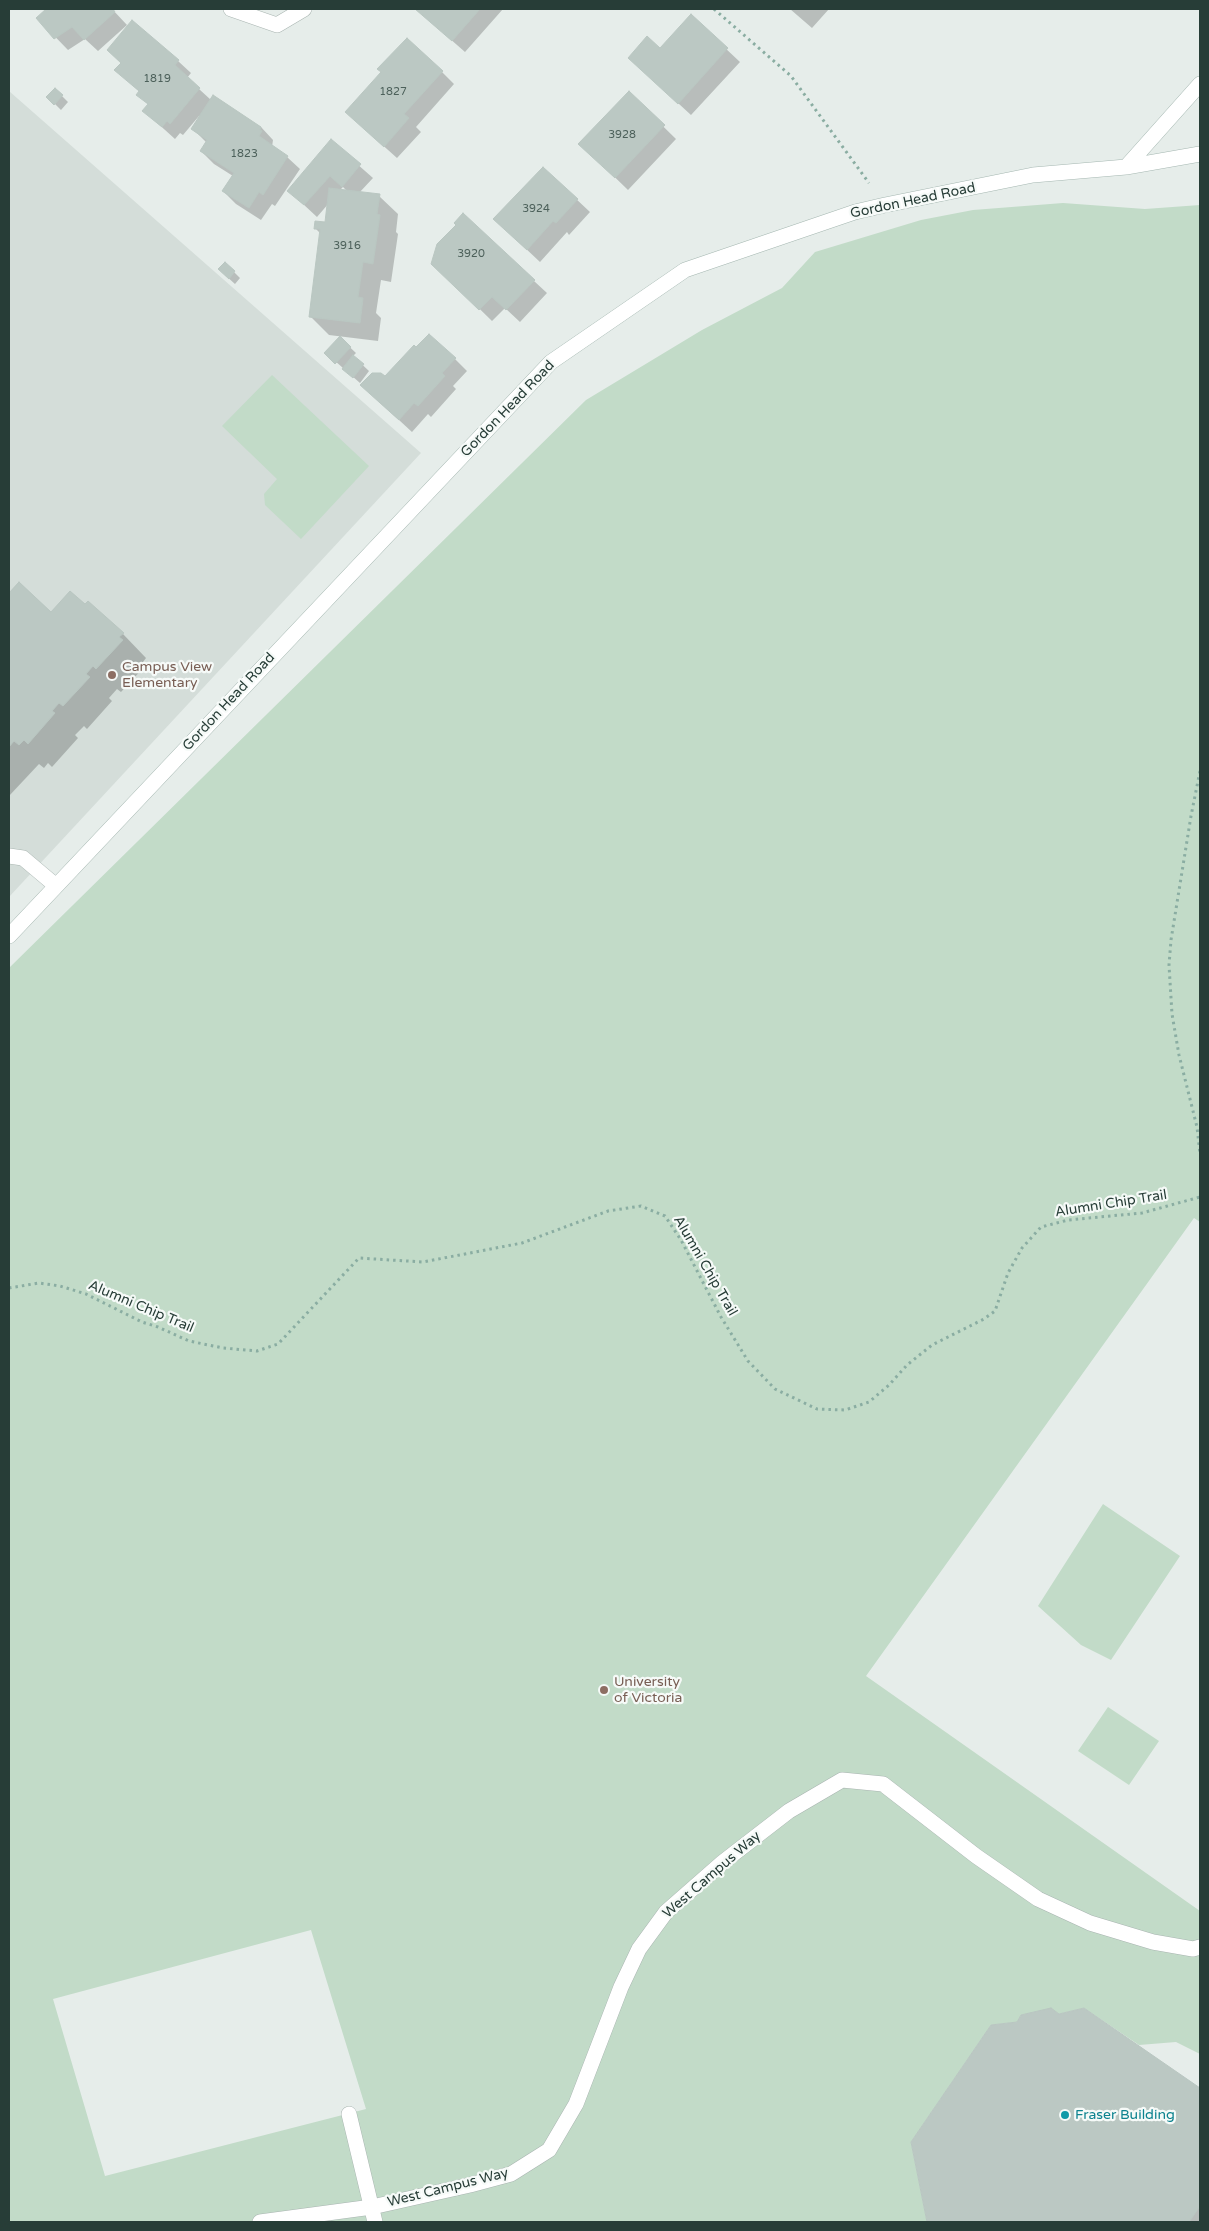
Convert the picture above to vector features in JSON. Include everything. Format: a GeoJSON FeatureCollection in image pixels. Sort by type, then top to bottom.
{"type":"FeatureCollection","features":[{"type":"Feature","properties":{"kind":"street"},"geometry":{"type":"LineString","coordinates":[[231,9],[277,25],[304,9]]}},
{"type":"Feature","properties":{"kind":"street"},"geometry":{"type":"LineString","coordinates":[[1126,167],[1200,84]]}},
{"type":"Feature","properties":{"kind":"street","name":"Gordon Head Road"},"geometry":{"type":"LineString","coordinates":[[9,936],[55,885],[551,362],[685,270],[855,212],[885,205],[1033,175],[1126,167],[1200,154]]}},
{"type":"Feature","properties":{"kind":"street"},"geometry":{"type":"LineString","coordinates":[[9,856],[23,858],[55,885]]}},
{"type":"Feature","properties":{"kind":"street","name":"West Campus Way"},"geometry":{"type":"LineString","coordinates":[[260,2222],[372,2207],[470,2186],[511,2174],[549,2150],[576,2104],[621,1987],[639,1949],[666,1912],[723,1862],[789,1811],[842,1780],[883,1784],[976,1856],[1038,1899],[1090,1923],[1153,1942],[1193,1949],[1200,1947]]}},
{"type":"Feature","properties":{"kind":"street"},"geometry":{"type":"LineString","coordinates":[[349,2114],[374,2222]]}},
{"type":"Feature","properties":{"kind":"path"},"geometry":{"type":"LineString","coordinates":[[714,9],[791,76],[885,205]]}},
{"type":"Feature","properties":{"kind":"path"},"geometry":{"type":"LineString","coordinates":[[1200,771],[1171,940],[1169,965],[1172,1014],[1179,1055],[1197,1127],[1200,1154]]}},
{"type":"Feature","properties":{"kind":"path","name":"Alumni Chip Trail"},"geometry":{"type":"LineString","coordinates":[[9,1288],[39,1283],[60,1286],[86,1294],[142,1322],[189,1341],[223,1348],[257,1351],[278,1344],[359,1258],[423,1262],[522,1243],[608,1211],[641,1206],[665,1216],[681,1240],[721,1317],[748,1361],[775,1389],[817,1409],[846,1410],[869,1402],[889,1385],[907,1365],[932,1345],[984,1319],[995,1310],[1008,1273],[1022,1248],[1040,1227],[1068,1220],[1142,1213],[1200,1197]]}},
{"type":"Feature","properties":{"kind":"shaded area","name":"Campus View Elementary"},"geometry":{"type":"Polygon","coordinates":[[[9,91],[421,453],[9,897],[9,91]]]}},
{"type":"Feature","properties":{"kind":"green space","name":"University of Victoria"},"geometry":{"type":"Polygon","coordinates":[[[1063,203],[1145,209],[1200,205],[1200,1222],[1194,1218],[866,1676],[1200,1911],[1200,2054],[1176,2042],[1139,2045],[1084,2008],[1059,2014],[1051,2009],[1021,2015],[1017,2022],[991,2025],[911,2142],[927,2222],[9,2222],[9,968],[586,400],[702,330],[782,288],[815,252],[921,220],[973,210],[1063,203]],[[311,1930],[53,1999],[105,2176],[366,2109],[311,1930]]]}},
{"type":"Feature","properties":{"kind":"green space"},"geometry":{"type":"Polygon","coordinates":[[[272,375],[369,466],[301,539],[265,505],[264,494],[277,479],[222,426],[272,375]]]}},
{"type":"Feature","properties":{"kind":"green space"},"geometry":{"type":"Polygon","coordinates":[[[1103,1504],[1180,1556],[1111,1660],[1081,1645],[1038,1606],[1103,1504]]]}},
{"type":"Feature","properties":{"kind":"green space"},"geometry":{"type":"Polygon","coordinates":[[[1108,1707],[1159,1741],[1129,1785],[1078,1751],[1108,1707]]]}},
{"type":"Feature","properties":{"kind":"building"},"geometry":{"type":"Polygon","coordinates":[[[46,9],[113,9],[115,12],[84,40],[72,27],[54,39],[36,18],[46,9]]]}},
{"type":"Feature","properties":{"kind":"building"},"geometry":{"type":"Polygon","coordinates":[[[415,9],[480,9],[452,41],[415,9]]]}},
{"type":"Feature","properties":{"kind":"building"},"geometry":{"type":"Polygon","coordinates":[[[691,14],[728,48],[678,104],[628,58],[647,36],[660,48],[691,14]]]}},
{"type":"Feature","properties":{"kind":"building"},"geometry":{"type":"Polygon","coordinates":[[[132,20],[179,60],[175,65],[200,88],[170,124],[167,121],[162,127],[142,111],[148,104],[136,95],[139,91],[114,70],[121,63],[107,50],[132,20]]]}},
{"type":"Feature","properties":{"kind":"building"},"geometry":{"type":"Polygon","coordinates":[[[407,38],[443,71],[404,114],[409,118],[384,147],[345,112],[381,72],[377,69],[407,38]]]}},
{"type":"Feature","properties":{"kind":"building"},"geometry":{"type":"Polygon","coordinates":[[[55,88],[63,95],[54,105],[46,97],[55,88]]]}},
{"type":"Feature","properties":{"kind":"building"},"geometry":{"type":"Polygon","coordinates":[[[629,91],[665,125],[615,178],[578,144],[629,91]]]}},
{"type":"Feature","properties":{"kind":"building"},"geometry":{"type":"Polygon","coordinates":[[[213,95],[261,127],[260,130],[262,131],[259,136],[288,156],[263,195],[259,192],[249,208],[222,191],[234,173],[200,151],[207,140],[191,129],[213,95]]]}},
{"type":"Feature","properties":{"kind":"building"},"geometry":{"type":"Polygon","coordinates":[[[331,139],[361,164],[342,187],[330,176],[304,205],[287,191],[331,139]]]}},
{"type":"Feature","properties":{"kind":"building"},"geometry":{"type":"Polygon","coordinates":[[[543,167],[578,199],[556,223],[553,221],[527,250],[493,219],[543,167]]]}},
{"type":"Feature","properties":{"kind":"building"},"geometry":{"type":"Polygon","coordinates":[[[329,188],[380,194],[377,214],[380,215],[373,264],[363,262],[358,297],[363,298],[360,323],[309,317],[320,229],[314,229],[315,221],[325,222],[329,188]]]}},
{"type":"Feature","properties":{"kind":"building"},"geometry":{"type":"Polygon","coordinates":[[[463,213],[535,280],[506,310],[492,297],[479,310],[431,264],[437,244],[456,225],[454,223],[463,213]]]}},
{"type":"Feature","properties":{"kind":"building"},"geometry":{"type":"Polygon","coordinates":[[[225,262],[235,271],[229,279],[218,269],[225,262]]]}},
{"type":"Feature","properties":{"kind":"building"},"geometry":{"type":"Polygon","coordinates":[[[429,334],[456,358],[442,373],[445,376],[418,406],[414,403],[399,420],[360,385],[372,373],[381,373],[385,376],[414,345],[416,347],[429,334]]]}},
{"type":"Feature","properties":{"kind":"building"},"geometry":{"type":"Polygon","coordinates":[[[340,336],[351,347],[335,364],[324,353],[340,336]]]}},
{"type":"Feature","properties":{"kind":"building"},"geometry":{"type":"Polygon","coordinates":[[[353,355],[364,364],[353,378],[342,369],[353,355]]]}},
{"type":"Feature","properties":{"kind":"building"},"geometry":{"type":"Polygon","coordinates":[[[19,582],[51,612],[70,591],[85,604],[88,601],[124,633],[119,637],[123,640],[96,669],[93,666],[86,674],[90,677],[63,706],[59,703],[52,711],[55,713],[28,744],[24,740],[19,745],[14,741],[9,747],[9,593],[19,582]]]}},
{"type":"Feature","properties":{"kind":"building","name":"Fraser Building"},"geometry":{"type":"Polygon","coordinates":[[[1051,2008],[1059,2014],[1084,2008],[1200,2088],[1200,2206],[1189,2222],[927,2222],[911,2142],[991,2025],[1017,2022],[1021,2015],[1051,2008]]]}},
{"type":"Feature","properties":{"kind":"place","name":"Campus View Elementary"},"geometry":{"type":"Point","coordinates":[112,675]}},
{"type":"Feature","properties":{"kind":"place","name":"University of Victoria"},"geometry":{"type":"Point","coordinates":[604,1690]}},
{"type":"Feature","properties":{"kind":"place","name":"Fraser Building"},"geometry":{"type":"Point","coordinates":[1065,2115]}}]}
